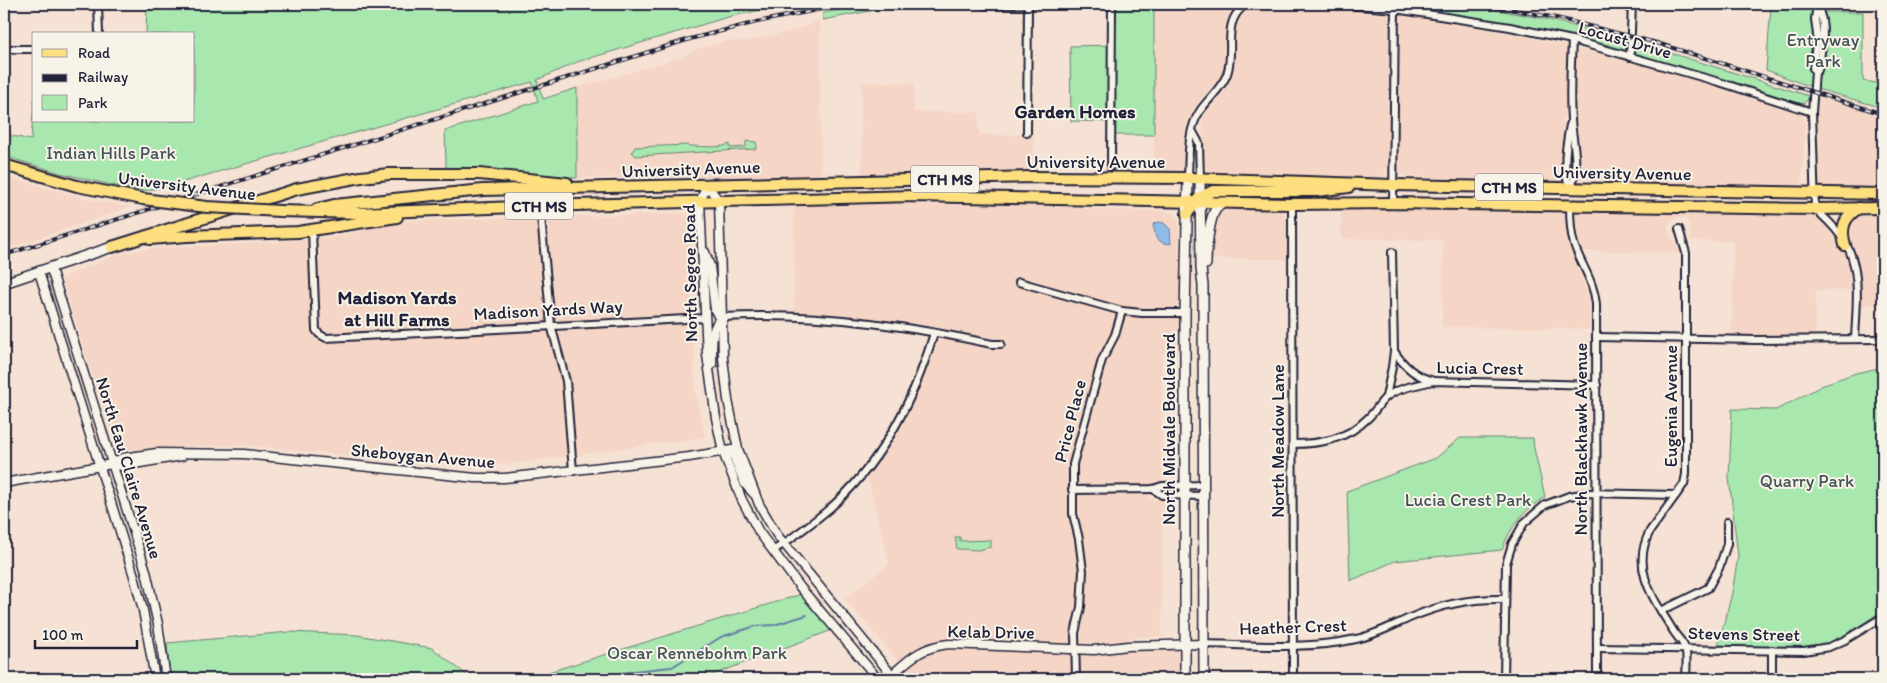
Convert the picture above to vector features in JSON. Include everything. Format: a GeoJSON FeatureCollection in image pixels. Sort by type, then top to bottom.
{"type":"FeatureCollection","features":[{"type":"Feature","properties":{"kind":"main road","name":"University Avenue"},"geometry":{"type":"LineString","coordinates":[[4,165],[100,191],[185,205],[230,209],[342,213],[916,196],[1292,204],[1570,204],[1815,209],[1883,208]]}},
{"type":"Feature","properties":{"kind":"main road"},"geometry":{"type":"LineString","coordinates":[[4,283],[296,189],[361,176],[389,174],[479,174],[574,184],[666,186]]}},
{"type":"Feature","properties":{"kind":"main road","name":"University Avenue"},"geometry":{"type":"LineString","coordinates":[[311,211],[341,204],[450,192],[500,189],[573,189],[1034,177],[1188,178],[1393,185],[1883,194]]}},
{"type":"Feature","properties":{"kind":"main road","name":"North Midvale Boulevard"},"geometry":{"type":"LineString","coordinates":[[1188,178],[1195,201],[1203,286],[1204,679]]}},
{"type":"Feature","properties":{"kind":"main road","name":"North Midvale Boulevard"},"geometry":{"type":"LineString","coordinates":[[1195,201],[1200,179]]}},
{"type":"Feature","properties":{"kind":"main road"},"geometry":{"type":"LineString","coordinates":[[1187,214],[1195,201],[1208,193],[1220,190],[1329,191],[1358,184]]}},
{"type":"Feature","properties":{"kind":"main road"},"geometry":{"type":"LineString","coordinates":[[1537,204],[1566,197],[1570,193],[1570,189]]}},
{"type":"Feature","properties":{"kind":"main road"},"geometry":{"type":"LineString","coordinates":[[1570,204],[1575,196],[1608,189]]}},
{"type":"Feature","properties":{"kind":"main road"},"geometry":{"type":"LineString","coordinates":[[1203,286],[1213,214],[1225,202]]}},
{"type":"Feature","properties":{"kind":"main road"},"geometry":{"type":"LineString","coordinates":[[1846,245],[1842,231],[1844,222],[1852,213],[1860,208]]}},
{"type":"Feature","properties":{"kind":"main road"},"geometry":{"type":"LineString","coordinates":[[112,247],[168,237],[312,231],[430,211]]}},
{"type":"Feature","properties":{"kind":"main road","name":"North Midvale Boulevard"},"geometry":{"type":"LineString","coordinates":[[1185,679],[1185,313],[1187,214]]}},
{"type":"Feature","properties":{"kind":"street"},"geometry":{"type":"LineString","coordinates":[[98,4],[99,32]]}},
{"type":"Feature","properties":{"kind":"street"},"geometry":{"type":"LineString","coordinates":[[984,4],[1033,4]]}},
{"type":"Feature","properties":{"kind":"street"},"geometry":{"type":"LineString","coordinates":[[1027,133],[1028,4]]}},
{"type":"Feature","properties":{"kind":"street"},"geometry":{"type":"LineString","coordinates":[[1111,166],[1112,4]]}},
{"type":"Feature","properties":{"kind":"street"},"geometry":{"type":"LineString","coordinates":[[1231,4],[1239,9]]}},
{"type":"Feature","properties":{"kind":"street"},"geometry":{"type":"LineString","coordinates":[[1188,178],[1189,150],[1195,121],[1200,111],[1225,79],[1230,64],[1231,25],[1239,9],[1246,4]]}},
{"type":"Feature","properties":{"kind":"street","name":"Locust Drive"},"geometry":{"type":"LineString","coordinates":[[1336,4],[1395,6],[1572,40],[1812,112]]}},
{"type":"Feature","properties":{"kind":"street"},"geometry":{"type":"LineString","coordinates":[[1630,57],[1632,4]]}},
{"type":"Feature","properties":{"kind":"street"},"geometry":{"type":"LineString","coordinates":[[1392,203],[1395,6]]}},
{"type":"Feature","properties":{"kind":"street"},"geometry":{"type":"LineString","coordinates":[[1817,6],[1812,112],[1815,209],[1832,226],[1852,256],[1855,274],[1855,339]]}},
{"type":"Feature","properties":{"kind":"street"},"geometry":{"type":"LineString","coordinates":[[1570,189],[1574,177],[1575,144],[1571,119],[1572,40]]}},
{"type":"Feature","properties":{"kind":"street"},"geometry":{"type":"LineString","coordinates":[[4,50],[32,49]]}},
{"type":"Feature","properties":{"kind":"street"},"geometry":{"type":"LineString","coordinates":[[1193,132],[1199,142],[1200,179]]}},
{"type":"Feature","properties":{"kind":"street","name":"North Segoe Road"},"geometry":{"type":"LineString","coordinates":[[878,679],[800,587],[759,532],[742,500],[723,452],[716,418],[704,318],[703,244],[700,201],[708,185],[719,201],[725,377],[738,449],[756,495],[776,534],[891,678]]}},
{"type":"Feature","properties":{"kind":"street"},"geometry":{"type":"LineString","coordinates":[[500,189],[532,198],[540,206]]}},
{"type":"Feature","properties":{"kind":"street"},"geometry":{"type":"LineString","coordinates":[[573,189],[545,196],[541,200],[540,206],[551,325],[566,381],[573,471]]}},
{"type":"Feature","properties":{"kind":"street","name":"North Meadow Lane"},"geometry":{"type":"LineString","coordinates":[[1292,204],[1293,679]]}},
{"type":"Feature","properties":{"kind":"street","name":"North Blackhawk Avenue"},"geometry":{"type":"LineString","coordinates":[[1570,204],[1570,230],[1573,242],[1595,296],[1597,385],[1597,679]]}},
{"type":"Feature","properties":{"kind":"street","name":"Eugenia Avenue"},"geometry":{"type":"LineString","coordinates":[[1679,229],[1686,253],[1687,463],[1684,484],[1650,531],[1642,556],[1643,574],[1661,611],[1685,648]]}},
{"type":"Feature","properties":{"kind":"street","name":"Madison Yards Way"},"geometry":{"type":"LineString","coordinates":[[312,231],[316,330],[318,334],[326,338],[704,318]]}},
{"type":"Feature","properties":{"kind":"street"},"geometry":{"type":"LineString","coordinates":[[703,244],[710,266],[715,310],[718,316],[839,320],[1001,344]]}},
{"type":"Feature","properties":{"kind":"street"},"geometry":{"type":"LineString","coordinates":[[1386,397],[1394,351],[1392,252]]}},
{"type":"Feature","properties":{"kind":"street","name":"North Eau Claire Avenue"},"geometry":{"type":"LineString","coordinates":[[51,269],[152,596],[162,644],[166,679]]}},
{"type":"Feature","properties":{"kind":"street","name":"North Eau Claire Avenue"},"geometry":{"type":"LineString","coordinates":[[39,272],[140,598],[155,679]]}},
{"type":"Feature","properties":{"kind":"street"},"geometry":{"type":"LineString","coordinates":[[1019,282],[1122,311],[1185,313]]}},
{"type":"Feature","properties":{"kind":"street","name":"Price Place"},"geometry":{"type":"LineString","coordinates":[[1076,679],[1076,633],[1081,606],[1083,571],[1080,539],[1073,514],[1074,458],[1102,360],[1115,336],[1122,311]]}},
{"type":"Feature","properties":{"kind":"street"},"geometry":{"type":"LineString","coordinates":[[712,389],[714,327],[718,320],[723,317]]}},
{"type":"Feature","properties":{"kind":"street"},"geometry":{"type":"LineString","coordinates":[[773,551],[828,509],[862,475],[877,455],[908,405],[926,362],[934,333]]}},
{"type":"Feature","properties":{"kind":"street"},"geometry":{"type":"LineString","coordinates":[[1596,337],[1756,340],[1883,339]]}},
{"type":"Feature","properties":{"kind":"street"},"geometry":{"type":"LineString","coordinates":[[1394,351],[1403,364],[1416,375],[1432,381]]}},
{"type":"Feature","properties":{"kind":"street","name":"Lucia Crest"},"geometry":{"type":"LineString","coordinates":[[1293,444],[1323,442],[1347,434],[1367,419],[1386,397],[1407,388],[1432,381],[1597,385]]}},
{"type":"Feature","properties":{"kind":"street","name":"Sheboygan Avenue"},"geometry":{"type":"LineString","coordinates":[[100,466],[112,464],[122,458],[147,454],[244,454],[478,478],[512,477],[573,471],[738,449]]}},
{"type":"Feature","properties":{"kind":"street"},"geometry":{"type":"LineString","coordinates":[[723,452],[733,455],[745,484],[756,495]]}},
{"type":"Feature","properties":{"kind":"street"},"geometry":{"type":"LineString","coordinates":[[4,482],[100,466]]}},
{"type":"Feature","properties":{"kind":"street"},"geometry":{"type":"LineString","coordinates":[[1072,490],[1153,489],[1162,486],[1204,485]]}},
{"type":"Feature","properties":{"kind":"street"},"geometry":{"type":"LineString","coordinates":[[1153,489],[1162,495],[1204,496]]}},
{"type":"Feature","properties":{"kind":"street"},"geometry":{"type":"LineString","coordinates":[[1504,679],[1504,599],[1508,553],[1516,534],[1524,523],[1534,513],[1552,502],[1569,496],[1597,494],[1676,495]]}},
{"type":"Feature","properties":{"kind":"street"},"geometry":{"type":"LineString","coordinates":[[1661,611],[1708,588],[1726,550],[1728,522]]}},
{"type":"Feature","properties":{"kind":"street","name":"Heather Crest"},"geometry":{"type":"LineString","coordinates":[[1076,649],[1204,644],[1331,644],[1355,640],[1381,632],[1410,618],[1443,606],[1485,598],[1504,599]]}},
{"type":"Feature","properties":{"kind":"street","name":"Stevens Street"},"geometry":{"type":"LineString","coordinates":[[1597,648],[1804,651],[1829,647],[1845,640],[1883,617]]}},
{"type":"Feature","properties":{"kind":"street","name":"Kelab Drive"},"geometry":{"type":"LineString","coordinates":[[891,678],[912,657],[938,645],[1076,649]]}},
{"type":"Feature","properties":{"kind":"street"},"geometry":{"type":"LineString","coordinates":[[1685,648],[1686,679]]}},
{"type":"Feature","properties":{"kind":"street"},"geometry":{"type":"LineString","coordinates":[[1772,650],[1772,679]]}},
{"type":"Feature","properties":{"kind":"shaded area"},"geometry":{"type":"Polygon","coordinates":[[[1154,4],[1222,4],[1228,7],[1231,12],[1226,27],[1223,72],[1196,106],[1190,117],[1185,136],[1184,165],[1180,173],[1154,173],[1154,4]]]}},
{"type":"Feature","properties":{"kind":"shaded area"},"geometry":{"type":"Polygon","coordinates":[[[1257,4],[1318,7],[1389,15],[1388,165],[1384,176],[1377,179],[1215,173],[1206,170],[1202,127],[1203,117],[1233,73],[1238,20],[1245,11],[1257,4]]]}},
{"type":"Feature","properties":{"kind":"shaded area"},"geometry":{"type":"Polygon","coordinates":[[[1404,15],[1519,35],[1567,46],[1569,52],[1568,113],[1563,116],[1563,123],[1566,126],[1563,141],[1563,175],[1559,181],[1477,181],[1406,176],[1399,172],[1396,164],[1398,20],[1400,16],[1404,15]]]}},
{"type":"Feature","properties":{"kind":"shaded area"},"geometry":{"type":"Polygon","coordinates":[[[819,21],[821,176],[577,178],[577,88],[682,57],[696,49],[728,41],[747,41],[791,31],[819,21]]]}},
{"type":"Feature","properties":{"kind":"shaded area"},"geometry":{"type":"Polygon","coordinates":[[[1581,49],[1657,69],[1803,114],[1805,124],[1802,183],[1798,186],[1626,184],[1609,180],[1581,179],[1579,176],[1579,141],[1575,114],[1576,54],[1581,49]]]}},
{"type":"Feature","properties":{"kind":"shaded area"},"geometry":{"type":"Polygon","coordinates":[[[861,82],[914,83],[914,112],[979,112],[979,135],[1034,135],[1033,171],[862,175],[861,82]]]}},
{"type":"Feature","properties":{"kind":"shaded area"},"geometry":{"type":"Polygon","coordinates":[[[1814,95],[1883,117],[1883,194],[1813,193],[1814,95]]]}},
{"type":"Feature","properties":{"kind":"shaded area"},"geometry":{"type":"Polygon","coordinates":[[[4,176],[93,200],[131,207],[4,250],[4,176]]]}},
{"type":"Feature","properties":{"kind":"shaded area"},"geometry":{"type":"Polygon","coordinates":[[[900,204],[1028,205],[1166,211],[1173,213],[1179,219],[1181,354],[1162,354],[1162,482],[1150,484],[1150,498],[1163,500],[1162,637],[1137,637],[1111,644],[1098,645],[976,640],[935,641],[918,647],[898,661],[845,599],[889,563],[867,475],[886,449],[910,409],[924,378],[942,328],[849,317],[794,313],[794,206],[900,204]]]}},
{"type":"Feature","properties":{"kind":"shaded area"},"geometry":{"type":"Polygon","coordinates":[[[1222,209],[1283,211],[1287,220],[1287,259],[1209,259],[1217,214],[1222,209]]]}},
{"type":"Feature","properties":{"kind":"shaded area"},"geometry":{"type":"Polygon","coordinates":[[[1436,209],[1817,216],[1822,219],[1845,255],[1850,271],[1859,270],[1858,258],[1847,235],[1846,228],[1855,217],[1883,214],[1883,305],[1859,305],[1859,290],[1816,291],[1815,335],[1732,335],[1733,242],[1690,241],[1689,222],[1686,219],[1678,218],[1670,222],[1668,229],[1678,244],[1680,253],[1582,251],[1571,253],[1588,292],[1590,329],[1442,327],[1443,240],[1341,239],[1341,210],[1436,209]]]}},
{"type":"Feature","properties":{"kind":"shaded area"},"geometry":{"type":"Polygon","coordinates":[[[689,213],[695,389],[705,437],[504,465],[377,459],[244,445],[167,447],[118,454],[61,278],[115,255],[139,250],[334,237],[401,221],[689,213]]]}},
{"type":"Feature","properties":{"kind":"shaded area"},"geometry":{"type":"Polygon","coordinates":[[[937,645],[1094,650],[1185,645],[1185,679],[895,679],[896,670],[937,645]]]}},
{"type":"Feature","properties":{"kind":"green space","name":"Indian Hills Park"},"geometry":{"type":"Polygon","coordinates":[[[147,4],[789,4],[728,17],[577,62],[537,80],[543,99],[577,88],[577,178],[480,168],[446,168],[445,131],[538,101],[532,82],[169,186],[143,191],[60,173],[4,156],[4,134],[31,140],[32,122],[195,122],[195,32],[146,32],[147,4]]]}},
{"type":"Feature","properties":{"kind":"green space"},"geometry":{"type":"Polygon","coordinates":[[[878,4],[917,4],[823,20],[823,13],[878,4]]]}},
{"type":"Feature","properties":{"kind":"green space"},"geometry":{"type":"Polygon","coordinates":[[[1117,4],[1154,4],[1154,135],[1115,135],[1114,122],[1071,121],[1070,46],[1115,45],[1117,4]]]}},
{"type":"Feature","properties":{"kind":"green space"},"geometry":{"type":"Polygon","coordinates":[[[1385,4],[1464,4],[1541,18],[1619,37],[1809,96],[1803,104],[1797,103],[1608,45],[1508,23],[1385,4]]]}},
{"type":"Feature","properties":{"kind":"green space","name":"Entryway Park"},"geometry":{"type":"Polygon","coordinates":[[[1771,6],[1816,9],[1820,12],[1863,12],[1863,81],[1883,84],[1883,108],[1814,88],[1766,70],[1771,6]]]}},
{"type":"Feature","properties":{"kind":"green space"},"geometry":{"type":"Polygon","coordinates":[[[746,141],[756,142],[756,149],[636,156],[632,152],[635,147],[689,145],[715,147],[730,144],[730,148],[746,147],[746,141]]]}},
{"type":"Feature","properties":{"kind":"green space","name":"Quarry Park"},"geometry":{"type":"Polygon","coordinates":[[[1883,367],[1883,610],[1846,635],[1829,643],[1781,648],[1718,645],[1732,593],[1738,556],[1729,478],[1732,409],[1776,410],[1827,383],[1856,373],[1883,367]]]}},
{"type":"Feature","properties":{"kind":"green space","name":"Lucia Crest Park"},"geometry":{"type":"Polygon","coordinates":[[[1460,438],[1533,438],[1545,497],[1519,519],[1509,534],[1502,550],[1395,561],[1350,581],[1347,491],[1436,458],[1460,438]]]}},
{"type":"Feature","properties":{"kind":"green space"},"geometry":{"type":"Polygon","coordinates":[[[955,537],[960,537],[960,541],[991,540],[991,547],[978,550],[957,549],[955,537]]]}},
{"type":"Feature","properties":{"kind":"green space","name":"Oscar Rennebohm Park"},"geometry":{"type":"Polygon","coordinates":[[[805,593],[835,629],[701,679],[526,679],[805,593]]]}},
{"type":"Feature","properties":{"kind":"green space"},"geometry":{"type":"Polygon","coordinates":[[[290,632],[357,635],[432,648],[472,679],[170,679],[167,643],[290,632]]]}},
{"type":"Feature","properties":{"kind":"water"},"geometry":{"type":"Polygon","coordinates":[[[1159,222],[1164,223],[1170,229],[1171,244],[1163,243],[1156,238],[1153,225],[1159,222]]]}},
{"type":"Feature","properties":{"kind":"waterway"},"geometry":{"type":"LineString","coordinates":[[602,679],[633,671],[672,667],[721,637],[756,626],[774,625],[807,615]]}},
{"type":"Feature","properties":{"kind":"railway"},"geometry":{"type":"LineString","coordinates":[[4,255],[690,39],[757,22],[847,4]]}},
{"type":"Feature","properties":{"kind":"railway"},"geometry":{"type":"LineString","coordinates":[[1484,4],[1561,19],[1657,43],[1883,114]]}},
{"type":"Feature","properties":{"kind":"district","name":"Garden Homes"},"geometry":{"type":"Point","coordinates":[1075,111]}},
{"type":"Feature","properties":{"kind":"district","name":"Madison Yards at Hill Farms"},"geometry":{"type":"Point","coordinates":[397,308]}}]}
